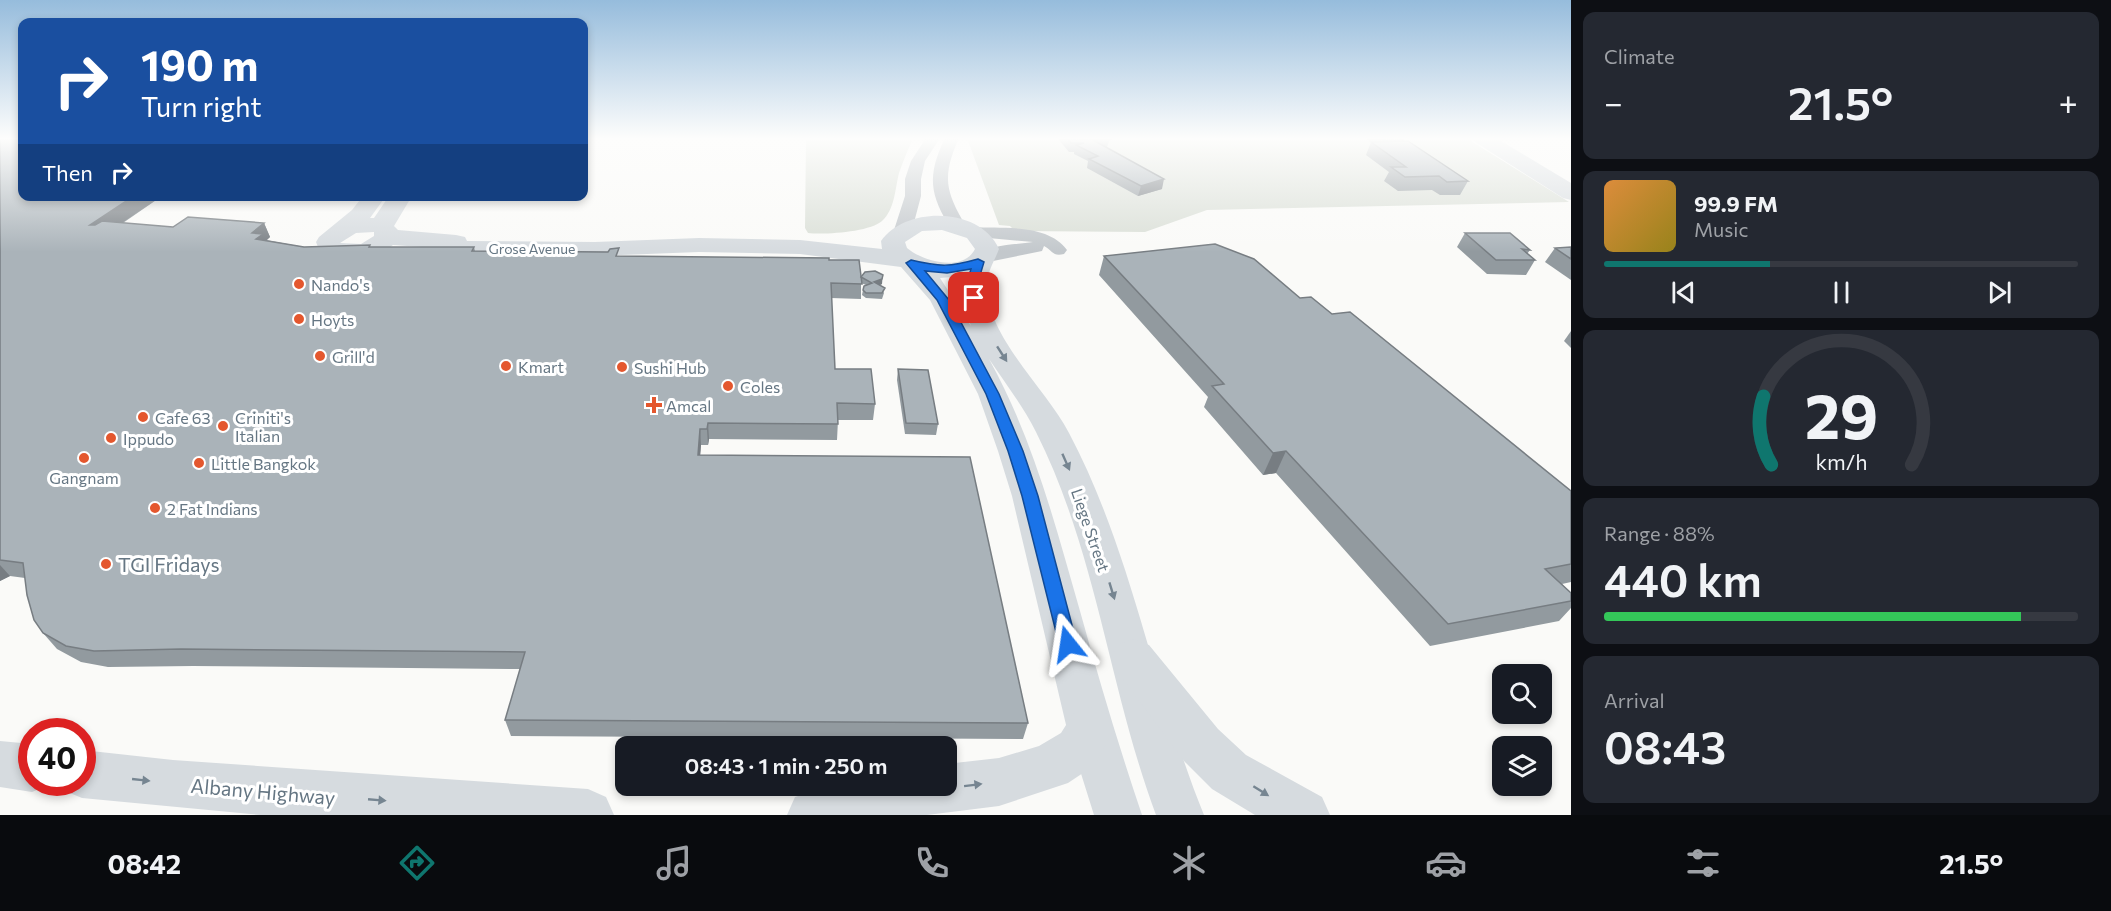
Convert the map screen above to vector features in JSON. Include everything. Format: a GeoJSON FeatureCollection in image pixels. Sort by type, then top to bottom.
{"type":"FeatureCollection","features":[{"type":"Feature","properties":{"kind":"highway"},"geometry":{"type":"LineString","coordinates":[[1133,658],[1201,745],[1229,772],[1304,815]]}},
{"type":"Feature","properties":{"kind":"highway"},"geometry":{"type":"LineString","coordinates":[[813,815],[914,792],[999,782],[1051,766],[1078,749],[1090,729]]}},
{"type":"Feature","properties":{"kind":"highway"},"geometry":{"type":"LineString","coordinates":[[0,764],[18,766]]}},
{"type":"Feature","properties":{"kind":"highway","name":"Albany Highway"},"geometry":{"type":"LineString","coordinates":[[96,775],[197,786],[588,815]]}},
{"type":"Feature","properties":{"kind":"street"},"geometry":{"type":"LineString","coordinates":[[914,176],[913,196],[904,246],[943,300],[993,394],[1016,451],[1030,496],[1090,729],[1118,815]]}},
{"type":"Feature","properties":{"kind":"street"},"geometry":{"type":"LineString","coordinates":[[941,176],[940,195],[973,245]]}},
{"type":"Feature","properties":{"kind":"street"},"geometry":{"type":"LineString","coordinates":[[1544,176],[1571,193]]}},
{"type":"Feature","properties":{"kind":"street"},"geometry":{"type":"LineString","coordinates":[[343,230],[371,201]]}},
{"type":"Feature","properties":{"kind":"street"},"geometry":{"type":"LineString","coordinates":[[366,250],[376,246],[385,232],[387,216],[398,201]]}},
{"type":"Feature","properties":{"kind":"street"},"geometry":{"type":"LineString","coordinates":[[904,246],[924,224],[973,245]]}},
{"type":"Feature","properties":{"kind":"street","name":"Grose Avenue"},"geometry":{"type":"LineString","coordinates":[[699,245],[670,242],[440,242],[385,232],[364,225],[343,230],[331,237],[328,242],[329,247],[343,253],[433,248],[595,249],[699,245],[904,246]]}},
{"type":"Feature","properties":{"kind":"street"},"geometry":{"type":"LineString","coordinates":[[904,246],[928,268],[947,270],[965,268],[973,245]]}},
{"type":"Feature","properties":{"kind":"street","name":"Liege Street"},"geometry":{"type":"LineString","coordinates":[[973,245],[974,298],[985,328],[1051,429],[1092,526],[1133,658],[1168,786],[1180,815]]}},
{"type":"Feature","properties":{"kind":"shaded area"},"geometry":{"type":"Polygon","coordinates":[[[806,176],[898,176],[890,211],[876,225],[825,234],[808,233],[805,228],[806,176]]]}},
{"type":"Feature","properties":{"kind":"shaded area"},"geometry":{"type":"Polygon","coordinates":[[[981,176],[1527,176],[1569,202],[1207,210],[1145,232],[1015,231],[1010,226],[999,225],[981,176]]]}},
{"type":"Feature","properties":{"kind":"building"},"geometry":{"type":"Polygon","coordinates":[[[0,176],[18,176],[18,201],[126,201],[90,225],[102,221],[173,227],[188,217],[264,223],[252,233],[263,234],[256,239],[304,247],[370,245],[369,247],[474,247],[472,251],[608,252],[610,249],[619,248],[616,256],[859,260],[862,284],[831,283],[835,369],[871,369],[875,404],[837,403],[838,424],[708,423],[707,429],[700,429],[698,455],[970,457],[1028,723],[505,720],[525,652],[181,649],[94,651],[66,646],[43,633],[34,620],[27,595],[23,563],[0,560],[0,176]]]}},
{"type":"Feature","properties":{"kind":"building"},"geometry":{"type":"Polygon","coordinates":[[[1122,176],[1159,176],[1164,179],[1141,186],[1122,176]]]}},
{"type":"Feature","properties":{"kind":"building"},"geometry":{"type":"Polygon","coordinates":[[[1439,176],[1461,176],[1468,181],[1447,182],[1439,176]]]}},
{"type":"Feature","properties":{"kind":"building"},"geometry":{"type":"Polygon","coordinates":[[[1465,233],[1510,233],[1530,250],[1522,249],[1535,260],[1496,260],[1465,233]]]}},
{"type":"Feature","properties":{"kind":"building"},"geometry":{"type":"Polygon","coordinates":[[[1215,244],[1254,259],[1300,298],[1311,297],[1332,314],[1350,312],[1571,491],[1571,564],[1545,569],[1571,593],[1571,601],[1448,624],[1286,451],[1273,453],[1212,386],[1224,384],[1104,256],[1215,244]]]}},
{"type":"Feature","properties":{"kind":"building"},"geometry":{"type":"Polygon","coordinates":[[[1571,247],[1571,259],[1555,248],[1571,247]]]}},
{"type":"Feature","properties":{"kind":"building"},"geometry":{"type":"Polygon","coordinates":[[[875,271],[883,275],[882,279],[874,282],[885,288],[882,293],[866,293],[863,290],[864,286],[872,283],[861,277],[865,272],[875,271]]]}},
{"type":"Feature","properties":{"kind":"building"},"geometry":{"type":"Polygon","coordinates":[[[898,369],[928,370],[938,424],[906,423],[898,369]]]}},
{"type":"Feature","properties":{"kind":"place","name":"Nando's"},"geometry":{"type":"Point","coordinates":[299,284]}},
{"type":"Feature","properties":{"kind":"place","name":"Hoyts"},"geometry":{"type":"Point","coordinates":[299,319]}},
{"type":"Feature","properties":{"kind":"place","name":"Grill'd"},"geometry":{"type":"Point","coordinates":[320,356]}},
{"type":"Feature","properties":{"kind":"place","name":"Kmart"},"geometry":{"type":"Point","coordinates":[506,366]}},
{"type":"Feature","properties":{"kind":"place","name":"Sushi Hub"},"geometry":{"type":"Point","coordinates":[622,367]}},
{"type":"Feature","properties":{"kind":"place","name":"Coles"},"geometry":{"type":"Point","coordinates":[728,386]}},
{"type":"Feature","properties":{"kind":"place","name":"Amcal"},"geometry":{"type":"Point","coordinates":[654,405]}},
{"type":"Feature","properties":{"kind":"place","name":"Cafe 63"},"geometry":{"type":"Point","coordinates":[143,417]}},
{"type":"Feature","properties":{"kind":"place","name":"Criniti's Italian"},"geometry":{"type":"Point","coordinates":[223,426]}},
{"type":"Feature","properties":{"kind":"place","name":"Ippudo"},"geometry":{"type":"Point","coordinates":[111,438]}},
{"type":"Feature","properties":{"kind":"place","name":"Gangnam"},"geometry":{"type":"Point","coordinates":[84,458]}},
{"type":"Feature","properties":{"kind":"place","name":"Little Bangkok"},"geometry":{"type":"Point","coordinates":[199,463]}},
{"type":"Feature","properties":{"kind":"place","name":"2 Fat Indians"},"geometry":{"type":"Point","coordinates":[155,508]}},
{"type":"Feature","properties":{"kind":"place","name":"TGI Fridays"},"geometry":{"type":"Point","coordinates":[106,564]}},
{"type":"Feature","properties":{"kind":"route"},"geometry":{"type":"LineString","coordinates":[[974,298],[972,282],[978,262],[965,268],[947,270],[911,263],[930,282],[943,300],[960,337],[993,394],[1016,451],[1030,496],[1068,644]]}}]}
